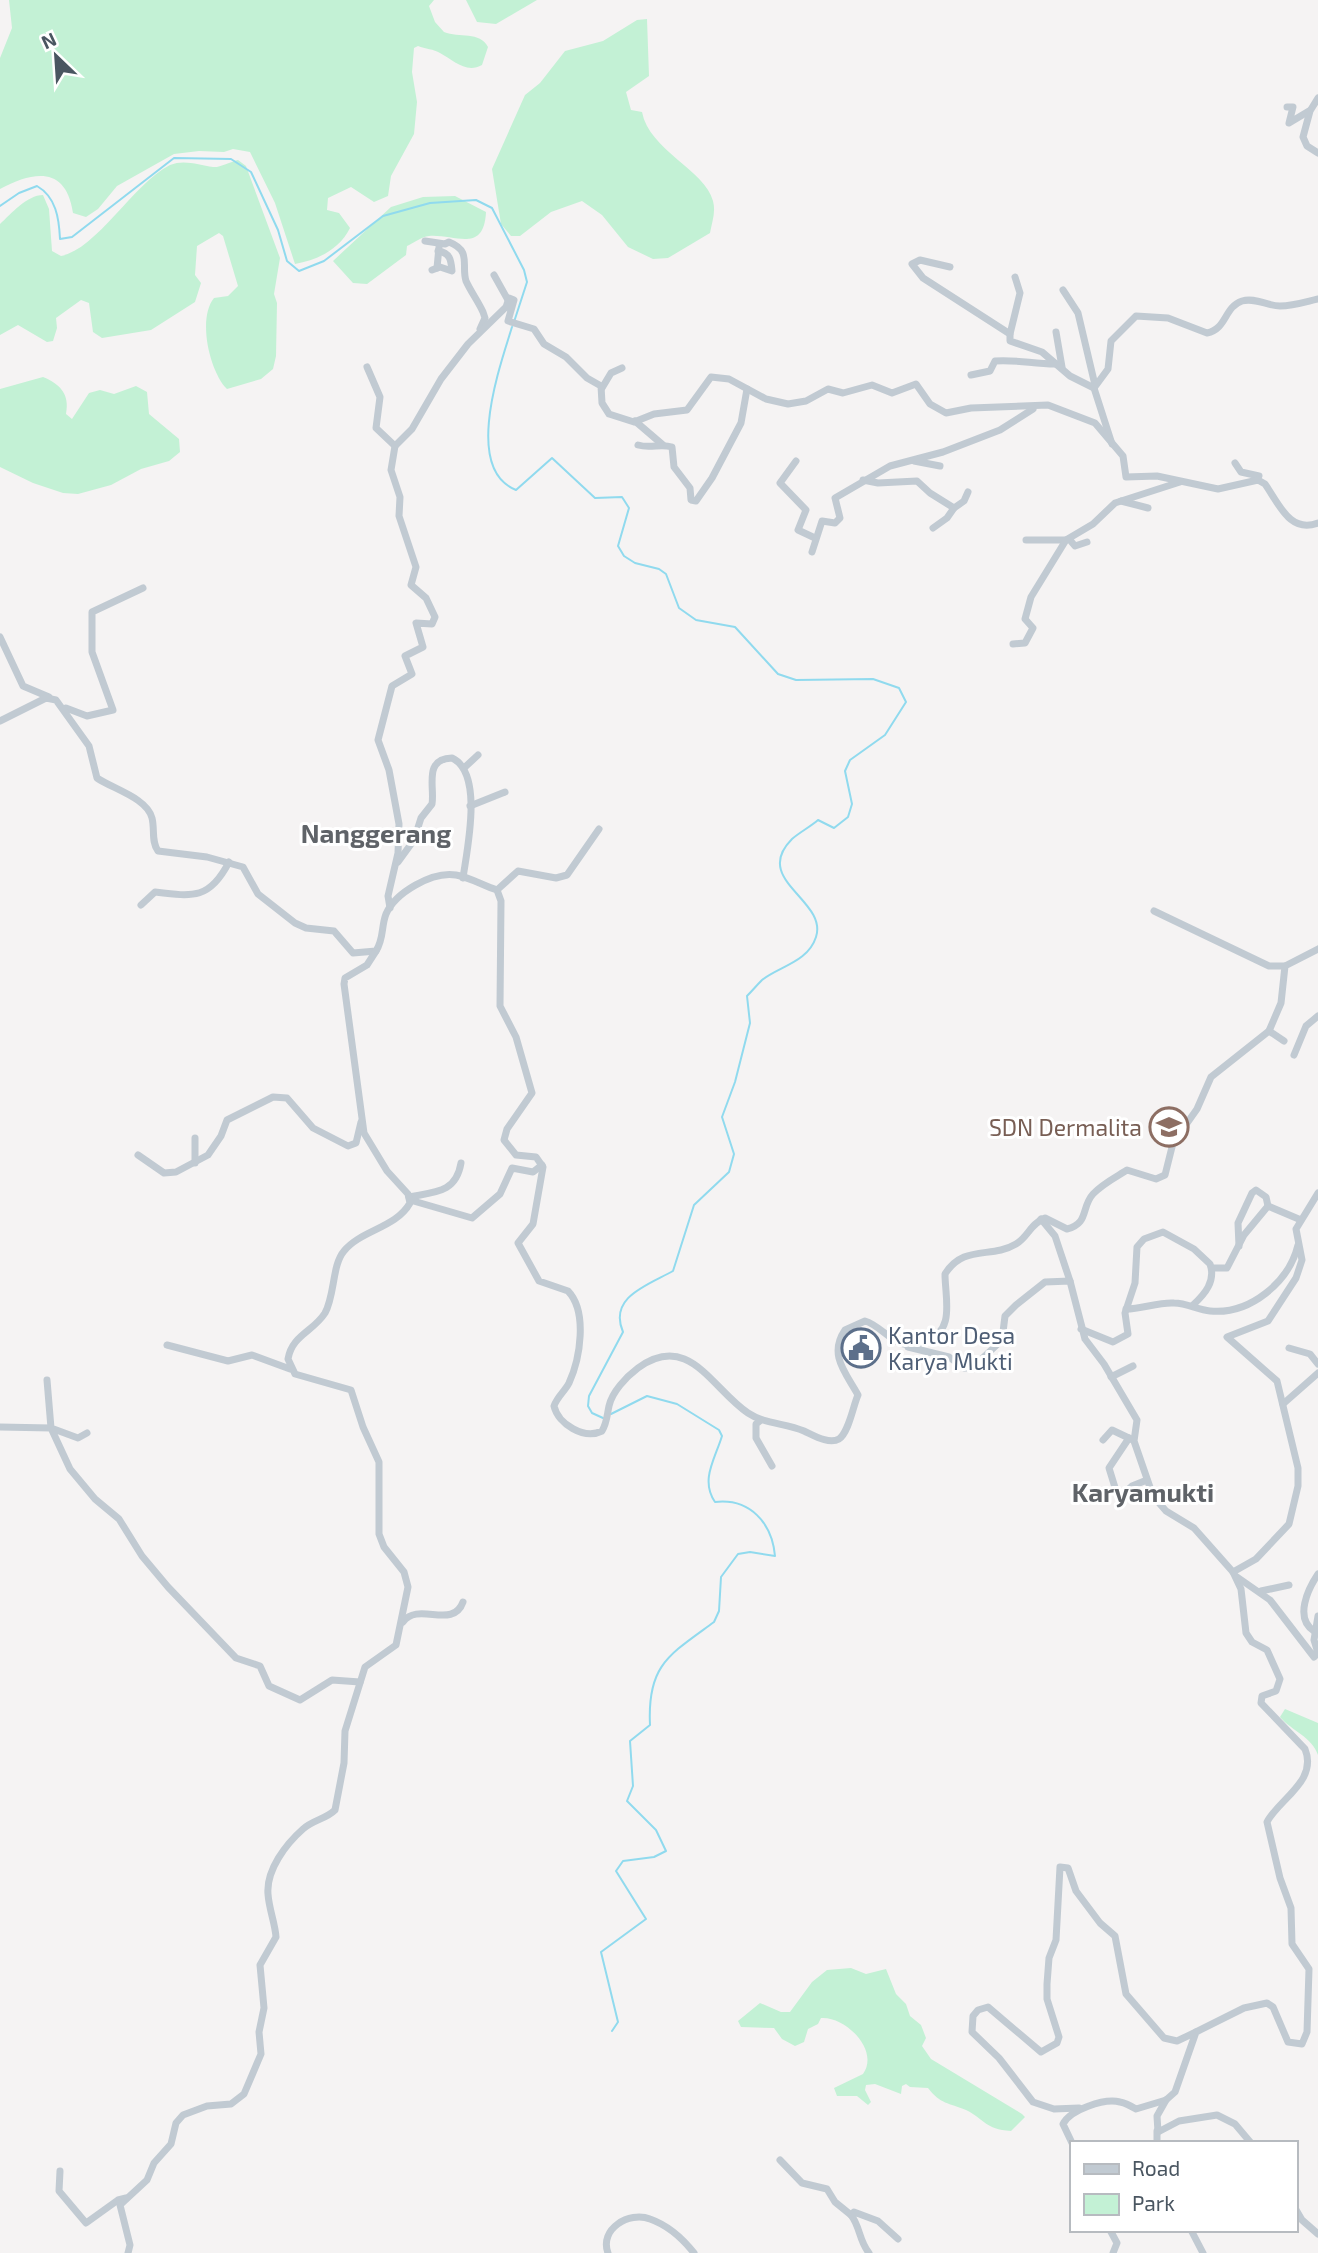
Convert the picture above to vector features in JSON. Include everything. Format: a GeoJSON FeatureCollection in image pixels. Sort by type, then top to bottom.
{"type":"FeatureCollection","features":[{"type":"Feature","properties":{"kind":"street"},"geometry":{"type":"LineString","coordinates":[[1318,98],[1310,111],[1303,137],[1307,146],[1318,153]]}},
{"type":"Feature","properties":{"kind":"street"},"geometry":{"type":"LineString","coordinates":[[1287,107],[1293,107],[1289,123],[1310,111]]}},
{"type":"Feature","properties":{"kind":"street"},"geometry":{"type":"LineString","coordinates":[[425,241],[439,247],[447,254],[452,267],[465,274]]}},
{"type":"Feature","properties":{"kind":"street"},"geometry":{"type":"LineString","coordinates":[[439,247],[449,242],[458,246],[466,260],[465,274],[485,318],[479,333]]}},
{"type":"Feature","properties":{"kind":"street"},"geometry":{"type":"LineString","coordinates":[[439,247],[434,269],[450,271],[452,267]]}},
{"type":"Feature","properties":{"kind":"street"},"geometry":{"type":"LineString","coordinates":[[950,267],[919,260],[912,264],[923,278],[1010,334]]}},
{"type":"Feature","properties":{"kind":"street"},"geometry":{"type":"LineString","coordinates":[[390,908],[389,886],[396,865],[398,824],[389,770],[378,737],[391,686],[412,674],[405,656],[423,647],[416,623],[430,625],[435,617],[426,598],[411,585],[416,567],[398,516],[400,497],[391,470],[395,446],[412,429],[441,379],[479,333],[506,307],[508,300],[494,275]]}},
{"type":"Feature","properties":{"kind":"street"},"geometry":{"type":"LineString","coordinates":[[1015,277],[1020,292],[1010,341],[1038,349],[1062,368],[1094,387]]}},
{"type":"Feature","properties":{"kind":"street"},"geometry":{"type":"LineString","coordinates":[[1063,290],[1078,313],[1094,387],[1114,448]]}},
{"type":"Feature","properties":{"kind":"street"},"geometry":{"type":"LineString","coordinates":[[1094,387],[1108,369],[1111,341],[1136,316],[1168,318],[1207,333],[1219,329],[1231,308],[1239,302],[1250,300],[1281,306],[1318,299]]}},
{"type":"Feature","properties":{"kind":"street"},"geometry":{"type":"LineString","coordinates":[[508,300],[514,300],[509,321],[534,329],[544,344],[566,357],[602,388]]}},
{"type":"Feature","properties":{"kind":"street"},"geometry":{"type":"LineString","coordinates":[[1056,332],[1062,368]]}},
{"type":"Feature","properties":{"kind":"street"},"geometry":{"type":"LineString","coordinates":[[971,375],[990,371],[996,361],[1014,359],[1062,368]]}},
{"type":"Feature","properties":{"kind":"street"},"geometry":{"type":"LineString","coordinates":[[367,366],[380,397],[376,428],[395,446]]}},
{"type":"Feature","properties":{"kind":"street"},"geometry":{"type":"LineString","coordinates":[[622,368],[612,372],[602,388],[601,402],[609,414],[635,421],[663,445],[674,449],[674,467],[690,488],[691,500],[696,500],[712,478],[741,424],[747,389]]}},
{"type":"Feature","properties":{"kind":"street"},"geometry":{"type":"LineString","coordinates":[[635,421],[654,414],[684,412],[692,407],[711,377],[729,379],[766,399],[792,405],[828,389],[843,393],[873,385],[892,393],[914,384],[937,409],[950,413],[971,408],[1030,408],[1044,404],[1093,422],[1124,460],[1126,477],[1150,476],[1218,489],[1253,480],[1265,484]]}},
{"type":"Feature","properties":{"kind":"street"},"geometry":{"type":"LineString","coordinates":[[812,552],[823,520],[835,523],[839,519],[835,498],[862,480],[910,460],[943,452],[1000,430],[1044,404]]}},
{"type":"Feature","properties":{"kind":"street"},"geometry":{"type":"LineString","coordinates":[[638,445],[655,448],[663,445]]}},
{"type":"Feature","properties":{"kind":"street"},"geometry":{"type":"LineString","coordinates":[[910,460],[940,466]]}},
{"type":"Feature","properties":{"kind":"street"},"geometry":{"type":"LineString","coordinates":[[796,461],[780,483],[806,510],[797,529],[815,538]]}},
{"type":"Feature","properties":{"kind":"street"},"geometry":{"type":"LineString","coordinates":[[1235,463],[1240,471],[1263,478],[1293,523],[1304,527],[1318,523]]}},
{"type":"Feature","properties":{"kind":"street"},"geometry":{"type":"LineString","coordinates":[[862,480],[878,483],[917,481],[930,494],[954,508]]}},
{"type":"Feature","properties":{"kind":"street"},"geometry":{"type":"LineString","coordinates":[[1013,644],[1024,643],[1033,628],[1025,618],[1031,597],[1067,540],[1120,501],[1184,481]]}},
{"type":"Feature","properties":{"kind":"street"},"geometry":{"type":"LineString","coordinates":[[933,528],[945,521],[954,508],[964,501],[968,492]]}},
{"type":"Feature","properties":{"kind":"street"},"geometry":{"type":"LineString","coordinates":[[1120,501],[1148,508]]}},
{"type":"Feature","properties":{"kind":"street"},"geometry":{"type":"LineString","coordinates":[[1026,540],[1067,540],[1075,546],[1087,542]]}},
{"type":"Feature","properties":{"kind":"street"},"geometry":{"type":"LineString","coordinates":[[0,637],[23,686],[87,716],[113,710],[92,652],[92,612],[143,588]]}},
{"type":"Feature","properties":{"kind":"street"},"geometry":{"type":"LineString","coordinates":[[0,721],[51,698]]}},
{"type":"Feature","properties":{"kind":"street"},"geometry":{"type":"LineString","coordinates":[[62,706],[89,746],[96,776],[148,808],[158,851],[229,862],[247,870],[258,894],[300,926],[334,931],[353,953],[376,951]]}},
{"type":"Feature","properties":{"kind":"street"},"geometry":{"type":"LineString","coordinates":[[464,768],[478,755]]}},
{"type":"Feature","properties":{"kind":"street"},"geometry":{"type":"LineString","coordinates":[[396,865],[414,840],[421,818],[432,804],[431,777],[436,764],[452,758],[464,768],[471,788],[463,878]]}},
{"type":"Feature","properties":{"kind":"street"},"geometry":{"type":"LineString","coordinates":[[470,806],[505,792]]}},
{"type":"Feature","properties":{"kind":"street"},"geometry":{"type":"LineString","coordinates":[[497,890],[518,872],[559,878],[567,875],[599,829]]}},
{"type":"Feature","properties":{"kind":"street"},"geometry":{"type":"LineString","coordinates":[[141,905],[155,892],[205,892],[218,883],[229,862]]}},
{"type":"Feature","properties":{"kind":"street"},"geometry":{"type":"LineString","coordinates":[[497,890],[463,878],[445,875],[402,895],[384,919],[382,940],[367,965],[344,981],[362,1114],[368,1142],[410,1199],[471,1218],[500,1194],[512,1168],[533,1172],[542,1165]]}},
{"type":"Feature","properties":{"kind":"street"},"geometry":{"type":"LineString","coordinates":[[497,890],[501,901],[498,979],[500,1006],[516,1037],[532,1093],[507,1129],[505,1140],[516,1155],[536,1157],[542,1165],[533,1224],[518,1243],[539,1281],[563,1288],[572,1295],[579,1326],[571,1377],[555,1401],[554,1410],[563,1422],[588,1434],[602,1431],[613,1395],[636,1369],[656,1360],[677,1356],[700,1367],[738,1405],[761,1420],[835,1441],[843,1434],[858,1395],[839,1363],[839,1342],[845,1330],[859,1322],[871,1323],[904,1345],[949,1357],[964,1368],[972,1368],[1002,1340],[1005,1316],[1016,1305],[1045,1282],[1070,1281]]}},
{"type":"Feature","properties":{"kind":"street"},"geometry":{"type":"LineString","coordinates":[[1154,911],[1269,966],[1285,966],[1318,949]]}},
{"type":"Feature","properties":{"kind":"street"},"geometry":{"type":"LineString","coordinates":[[904,1345],[928,1341],[943,1330],[948,1301],[945,1274],[949,1268],[976,1251],[997,1251],[1015,1245],[1030,1226],[1041,1219],[1050,1219],[1070,1229],[1083,1220],[1093,1194],[1127,1170],[1156,1179],[1165,1175],[1174,1143],[1197,1109],[1211,1077],[1269,1031],[1281,1003],[1285,966]]}},
{"type":"Feature","properties":{"kind":"street"},"geometry":{"type":"LineString","coordinates":[[1294,1055],[1306,1026],[1318,1016]]}},
{"type":"Feature","properties":{"kind":"street"},"geometry":{"type":"LineString","coordinates":[[1269,1031],[1284,1041]]}},
{"type":"Feature","properties":{"kind":"street"},"geometry":{"type":"LineString","coordinates":[[138,1155],[169,1174],[195,1163],[217,1145],[227,1119],[273,1097],[287,1098],[313,1129],[348,1146],[356,1143],[362,1114]]}},
{"type":"Feature","properties":{"kind":"street"},"geometry":{"type":"LineString","coordinates":[[195,1138],[195,1163]]}},
{"type":"Feature","properties":{"kind":"street"},"geometry":{"type":"LineString","coordinates":[[410,1199],[447,1189],[458,1176],[461,1163]]}},
{"type":"Feature","properties":{"kind":"street"},"geometry":{"type":"LineString","coordinates":[[1239,1246],[1238,1223],[1256,1190],[1264,1195],[1268,1206],[1301,1220]]}},
{"type":"Feature","properties":{"kind":"street"},"geometry":{"type":"LineString","coordinates":[[1234,1574],[1256,1559],[1292,1519],[1298,1468],[1275,1377],[1227,1337],[1268,1321],[1302,1266],[1296,1229],[1318,1193]]}},
{"type":"Feature","properties":{"kind":"street"},"geometry":{"type":"LineString","coordinates":[[290,1369],[288,1359],[292,1344],[318,1322],[328,1306],[341,1255],[352,1244],[406,1210],[410,1199]]}},
{"type":"Feature","properties":{"kind":"street"},"geometry":{"type":"LineString","coordinates":[[1212,1268],[1227,1268],[1239,1246],[1268,1206]]}},
{"type":"Feature","properties":{"kind":"street"},"geometry":{"type":"LineString","coordinates":[[1041,1219],[1056,1238],[1070,1281],[1081,1329],[1136,1420],[1131,1440],[1109,1468],[1117,1494],[1122,1496],[1132,1486],[1147,1480]]}},
{"type":"Feature","properties":{"kind":"street"},"geometry":{"type":"LineString","coordinates":[[1081,1329],[1117,1341],[1129,1333],[1126,1309],[1135,1283],[1136,1249],[1144,1238],[1166,1232],[1205,1258],[1212,1268],[1207,1289],[1193,1305]]}},
{"type":"Feature","properties":{"kind":"street"},"geometry":{"type":"LineString","coordinates":[[1126,1309],[1172,1302],[1209,1311],[1251,1305],[1261,1299],[1281,1275],[1298,1244]]}},
{"type":"Feature","properties":{"kind":"street"},"geometry":{"type":"LineString","coordinates":[[128,2253],[130,2245],[120,2208],[147,2180],[154,2163],[171,2144],[176,2123],[183,2115],[199,2108],[235,2102],[244,2094],[251,2081],[261,2054],[259,2032],[264,2008],[260,1965],[276,1937],[268,1890],[270,1879],[277,1860],[302,1829],[335,1810],[344,1763],[345,1731],[360,1682],[367,1664],[396,1645],[407,1580],[401,1567],[384,1547],[379,1534],[379,1462],[359,1417],[355,1394],[346,1387],[305,1379],[290,1369],[252,1355],[228,1361],[167,1345]]}},
{"type":"Feature","properties":{"kind":"street"},"geometry":{"type":"LineString","coordinates":[[1289,1348],[1310,1354],[1318,1364]]}},
{"type":"Feature","properties":{"kind":"street"},"geometry":{"type":"LineString","coordinates":[[1111,1377],[1133,1366]]}},
{"type":"Feature","properties":{"kind":"street"},"geometry":{"type":"LineString","coordinates":[[1283,1404],[1318,1373]]}},
{"type":"Feature","properties":{"kind":"street"},"geometry":{"type":"LineString","coordinates":[[47,1380],[51,1428],[71,1468],[95,1499],[119,1519],[146,1561],[236,1658],[260,1666],[270,1686],[300,1700],[332,1680],[360,1682]]}},
{"type":"Feature","properties":{"kind":"street"},"geometry":{"type":"LineString","coordinates":[[761,1420],[756,1424],[756,1438],[772,1466]]}},
{"type":"Feature","properties":{"kind":"street"},"geometry":{"type":"LineString","coordinates":[[0,1427],[51,1428],[78,1438],[87,1433]]}},
{"type":"Feature","properties":{"kind":"street"},"geometry":{"type":"LineString","coordinates":[[1103,1440],[1112,1430],[1131,1440],[1161,1507],[1195,1528],[1234,1574],[1261,1591],[1314,1657],[1318,1653],[1314,1631],[1318,1616]]}},
{"type":"Feature","properties":{"kind":"street"},"geometry":{"type":"LineString","coordinates":[[1166,2100],[1136,2109],[1114,2101],[1069,2110],[1040,2107],[972,2032],[971,2024],[978,2010],[988,2007],[1041,2052],[1057,2043],[1059,2038],[1047,1999],[1047,1984],[1049,1958],[1056,1940],[1060,1867],[1069,1868],[1076,1891],[1100,1923],[1115,1936],[1128,1997],[1164,2038],[1177,2041],[1244,2008],[1267,2003],[1273,2007],[1282,2035],[1298,2046],[1307,2032],[1309,1969],[1292,1944],[1292,1909],[1280,1878],[1267,1822],[1295,1790],[1308,1759],[1305,1749],[1261,1703],[1262,1696],[1276,1691],[1280,1679],[1267,1650],[1252,1642],[1246,1633],[1242,1597],[1234,1574]]}},
{"type":"Feature","properties":{"kind":"street"},"geometry":{"type":"LineString","coordinates":[[1314,1631],[1308,1626],[1304,1615],[1307,1592],[1318,1574]]}},
{"type":"Feature","properties":{"kind":"street"},"geometry":{"type":"LineString","coordinates":[[1261,1591],[1289,1585]]}},
{"type":"Feature","properties":{"kind":"street"},"geometry":{"type":"LineString","coordinates":[[401,1626],[411,1614],[449,1615],[458,1611],[463,1602]]}},
{"type":"Feature","properties":{"kind":"street"},"geometry":{"type":"LineString","coordinates":[[1157,2141],[1157,2116],[1166,2100],[1178,2088],[1196,2032]]}},
{"type":"Feature","properties":{"kind":"street"},"geometry":{"type":"LineString","coordinates":[[1071,2141],[1064,2128],[1065,2120],[1090,2107]]}},
{"type":"Feature","properties":{"kind":"street"},"geometry":{"type":"LineString","coordinates":[[1157,2131],[1179,2121],[1217,2115],[1235,2124],[1249,2141]]}},
{"type":"Feature","properties":{"kind":"street"},"geometry":{"type":"LineString","coordinates":[[780,2160],[802,2183],[827,2189],[841,2209],[856,2221],[857,2235],[869,2253]]}},
{"type":"Feature","properties":{"kind":"street"},"geometry":{"type":"LineString","coordinates":[[60,2171],[59,2190],[86,2223],[118,2200],[126,2199]]}},
{"type":"Feature","properties":{"kind":"street"},"geometry":{"type":"LineString","coordinates":[[1297,2211],[1302,2220],[1318,2234]]}},
{"type":"Feature","properties":{"kind":"street"},"geometry":{"type":"LineString","coordinates":[[851,2215],[856,2212],[878,2221],[898,2239]]}},
{"type":"Feature","properties":{"kind":"street"},"geometry":{"type":"LineString","coordinates":[[608,2253],[606,2239],[613,2227],[639,2217],[649,2218],[677,2235],[694,2253]]}},
{"type":"Feature","properties":{"kind":"street"},"geometry":{"type":"LineString","coordinates":[[1111,2232],[1117,2243],[1113,2253]]}},
{"type":"Feature","properties":{"kind":"street"},"geometry":{"type":"LineString","coordinates":[[1192,2232],[1203,2253]]}},
{"type":"Feature","properties":{"kind":"green space"},"geometry":{"type":"Polygon","coordinates":[[[9,0],[434,0],[429,6],[435,22],[444,32],[475,37],[488,47],[482,65],[471,68],[435,51],[418,46],[414,48],[412,72],[417,102],[414,134],[391,176],[388,196],[374,202],[351,187],[328,198],[327,210],[339,213],[350,228],[340,242],[327,253],[295,264],[275,203],[250,152],[233,149],[224,152],[174,154],[117,186],[98,209],[86,217],[73,213],[63,187],[56,180],[47,177],[36,176],[0,189],[0,58],[12,28],[9,0]]]}},
{"type":"Feature","properties":{"kind":"green space"},"geometry":{"type":"Polygon","coordinates":[[[466,0],[537,0],[496,24],[477,22],[466,0]]]}},
{"type":"Feature","properties":{"kind":"green space"},"geometry":{"type":"Polygon","coordinates":[[[647,19],[649,76],[626,92],[631,110],[642,112],[655,138],[700,179],[708,190],[714,209],[710,233],[668,258],[653,259],[628,247],[602,215],[582,201],[551,212],[520,236],[511,236],[501,224],[492,169],[525,95],[540,83],[565,51],[603,41],[637,20],[647,19]]]}},
{"type":"Feature","properties":{"kind":"green space"},"geometry":{"type":"Polygon","coordinates":[[[238,160],[246,166],[280,258],[274,294],[277,303],[276,356],[273,369],[261,379],[227,389],[215,371],[211,358],[206,332],[209,307],[214,298],[228,296],[238,286],[223,236],[219,233],[197,246],[195,275],[201,283],[195,302],[151,330],[102,338],[93,332],[89,303],[81,300],[56,318],[57,328],[53,341],[47,342],[18,325],[0,335],[0,224],[14,210],[31,198],[43,195],[49,209],[52,251],[61,256],[75,251],[88,241],[142,186],[170,165],[186,162],[215,167],[238,160]]]}},
{"type":"Feature","properties":{"kind":"green space"},"geometry":{"type":"Polygon","coordinates":[[[455,196],[486,212],[484,225],[474,238],[423,238],[407,246],[406,255],[367,284],[353,283],[333,261],[391,207],[423,197],[455,196]]]}},
{"type":"Feature","properties":{"kind":"green space"},"geometry":{"type":"Polygon","coordinates":[[[43,377],[54,383],[65,395],[66,414],[72,419],[89,393],[100,390],[114,394],[136,386],[147,392],[149,414],[179,439],[180,452],[169,461],[141,469],[111,485],[78,494],[63,493],[33,483],[0,467],[0,389],[43,377]]]}},
{"type":"Feature","properties":{"kind":"green space"},"geometry":{"type":"Polygon","coordinates":[[[1285,1709],[1318,1723],[1318,1755],[1307,1739],[1280,1717],[1285,1709]]]}},
{"type":"Feature","properties":{"kind":"green space"},"geometry":{"type":"Polygon","coordinates":[[[851,1968],[866,1974],[886,1969],[896,1994],[906,2004],[910,2016],[921,2025],[926,2038],[922,2046],[931,2059],[1025,2117],[1011,2131],[995,2128],[966,2110],[941,2100],[928,2088],[910,2087],[906,2084],[902,2086],[901,2094],[875,2084],[866,2085],[865,2090],[871,2102],[868,2105],[857,2096],[837,2096],[834,2088],[863,2074],[867,2065],[864,2045],[849,2029],[830,2019],[821,2018],[818,2024],[808,2029],[804,2042],[795,2046],[782,2039],[774,2028],[741,2027],[738,2021],[760,2003],[781,2012],[790,2012],[812,1982],[827,1970],[851,1968]]]}},
{"type":"Feature","properties":{"kind":"waterway"},"geometry":{"type":"LineString","coordinates":[[0,206],[19,193],[37,186],[52,202],[60,239],[72,237],[174,158],[231,159],[251,172],[278,230],[287,261],[299,271],[324,261],[383,216],[430,203],[476,200],[492,208],[524,270],[527,282],[514,322]]}},
{"type":"Feature","properties":{"kind":"waterway"},"geometry":{"type":"LineString","coordinates":[[512,327],[494,390],[488,439],[491,461],[500,479],[516,490],[552,458],[595,498],[622,497],[629,508],[618,546],[624,556],[635,563],[659,569],[666,574],[679,608],[696,620],[735,627],[778,674],[796,680],[873,679],[899,688],[906,702],[885,735],[850,760],[845,771],[852,804],[848,817],[834,828],[818,820],[792,839],[782,853],[780,866],[785,878],[812,912],[817,924],[816,937],[800,958],[762,980],[747,996],[750,1023],[735,1082],[722,1117],[734,1154],[729,1172],[694,1205],[673,1271],[642,1287],[626,1301],[621,1310],[623,1332],[589,1396],[588,1406],[592,1413],[603,1418]]}},
{"type":"Feature","properties":{"kind":"waterway"},"geometry":{"type":"LineString","coordinates":[[611,1414],[647,1396],[677,1404],[719,1430],[722,1436],[709,1478],[711,1494],[715,1502],[739,1504],[757,1515],[769,1533],[775,1556],[750,1552],[738,1554],[721,1577],[719,1611],[714,1622],[664,1663],[652,1688],[650,1725],[630,1741],[633,1786],[627,1801],[656,1830],[666,1851],[654,1857],[623,1861],[616,1871],[646,1919],[601,1952],[618,2022],[612,2031]]}},
{"type":"Feature","properties":{"kind":"place","name":"SDN Dermalita"},"geometry":{"type":"Point","coordinates":[1169,1127]}},
{"type":"Feature","properties":{"kind":"place","name":"Kantor Desa Karya Mukti"},"geometry":{"type":"Point","coordinates":[861,1348]}},
{"type":"Feature","properties":{"kind":"district","name":"Nanggerang"},"geometry":{"type":"Point","coordinates":[376,832]}},
{"type":"Feature","properties":{"kind":"district","name":"Karyamukti"},"geometry":{"type":"Point","coordinates":[1143,1491]}}]}
